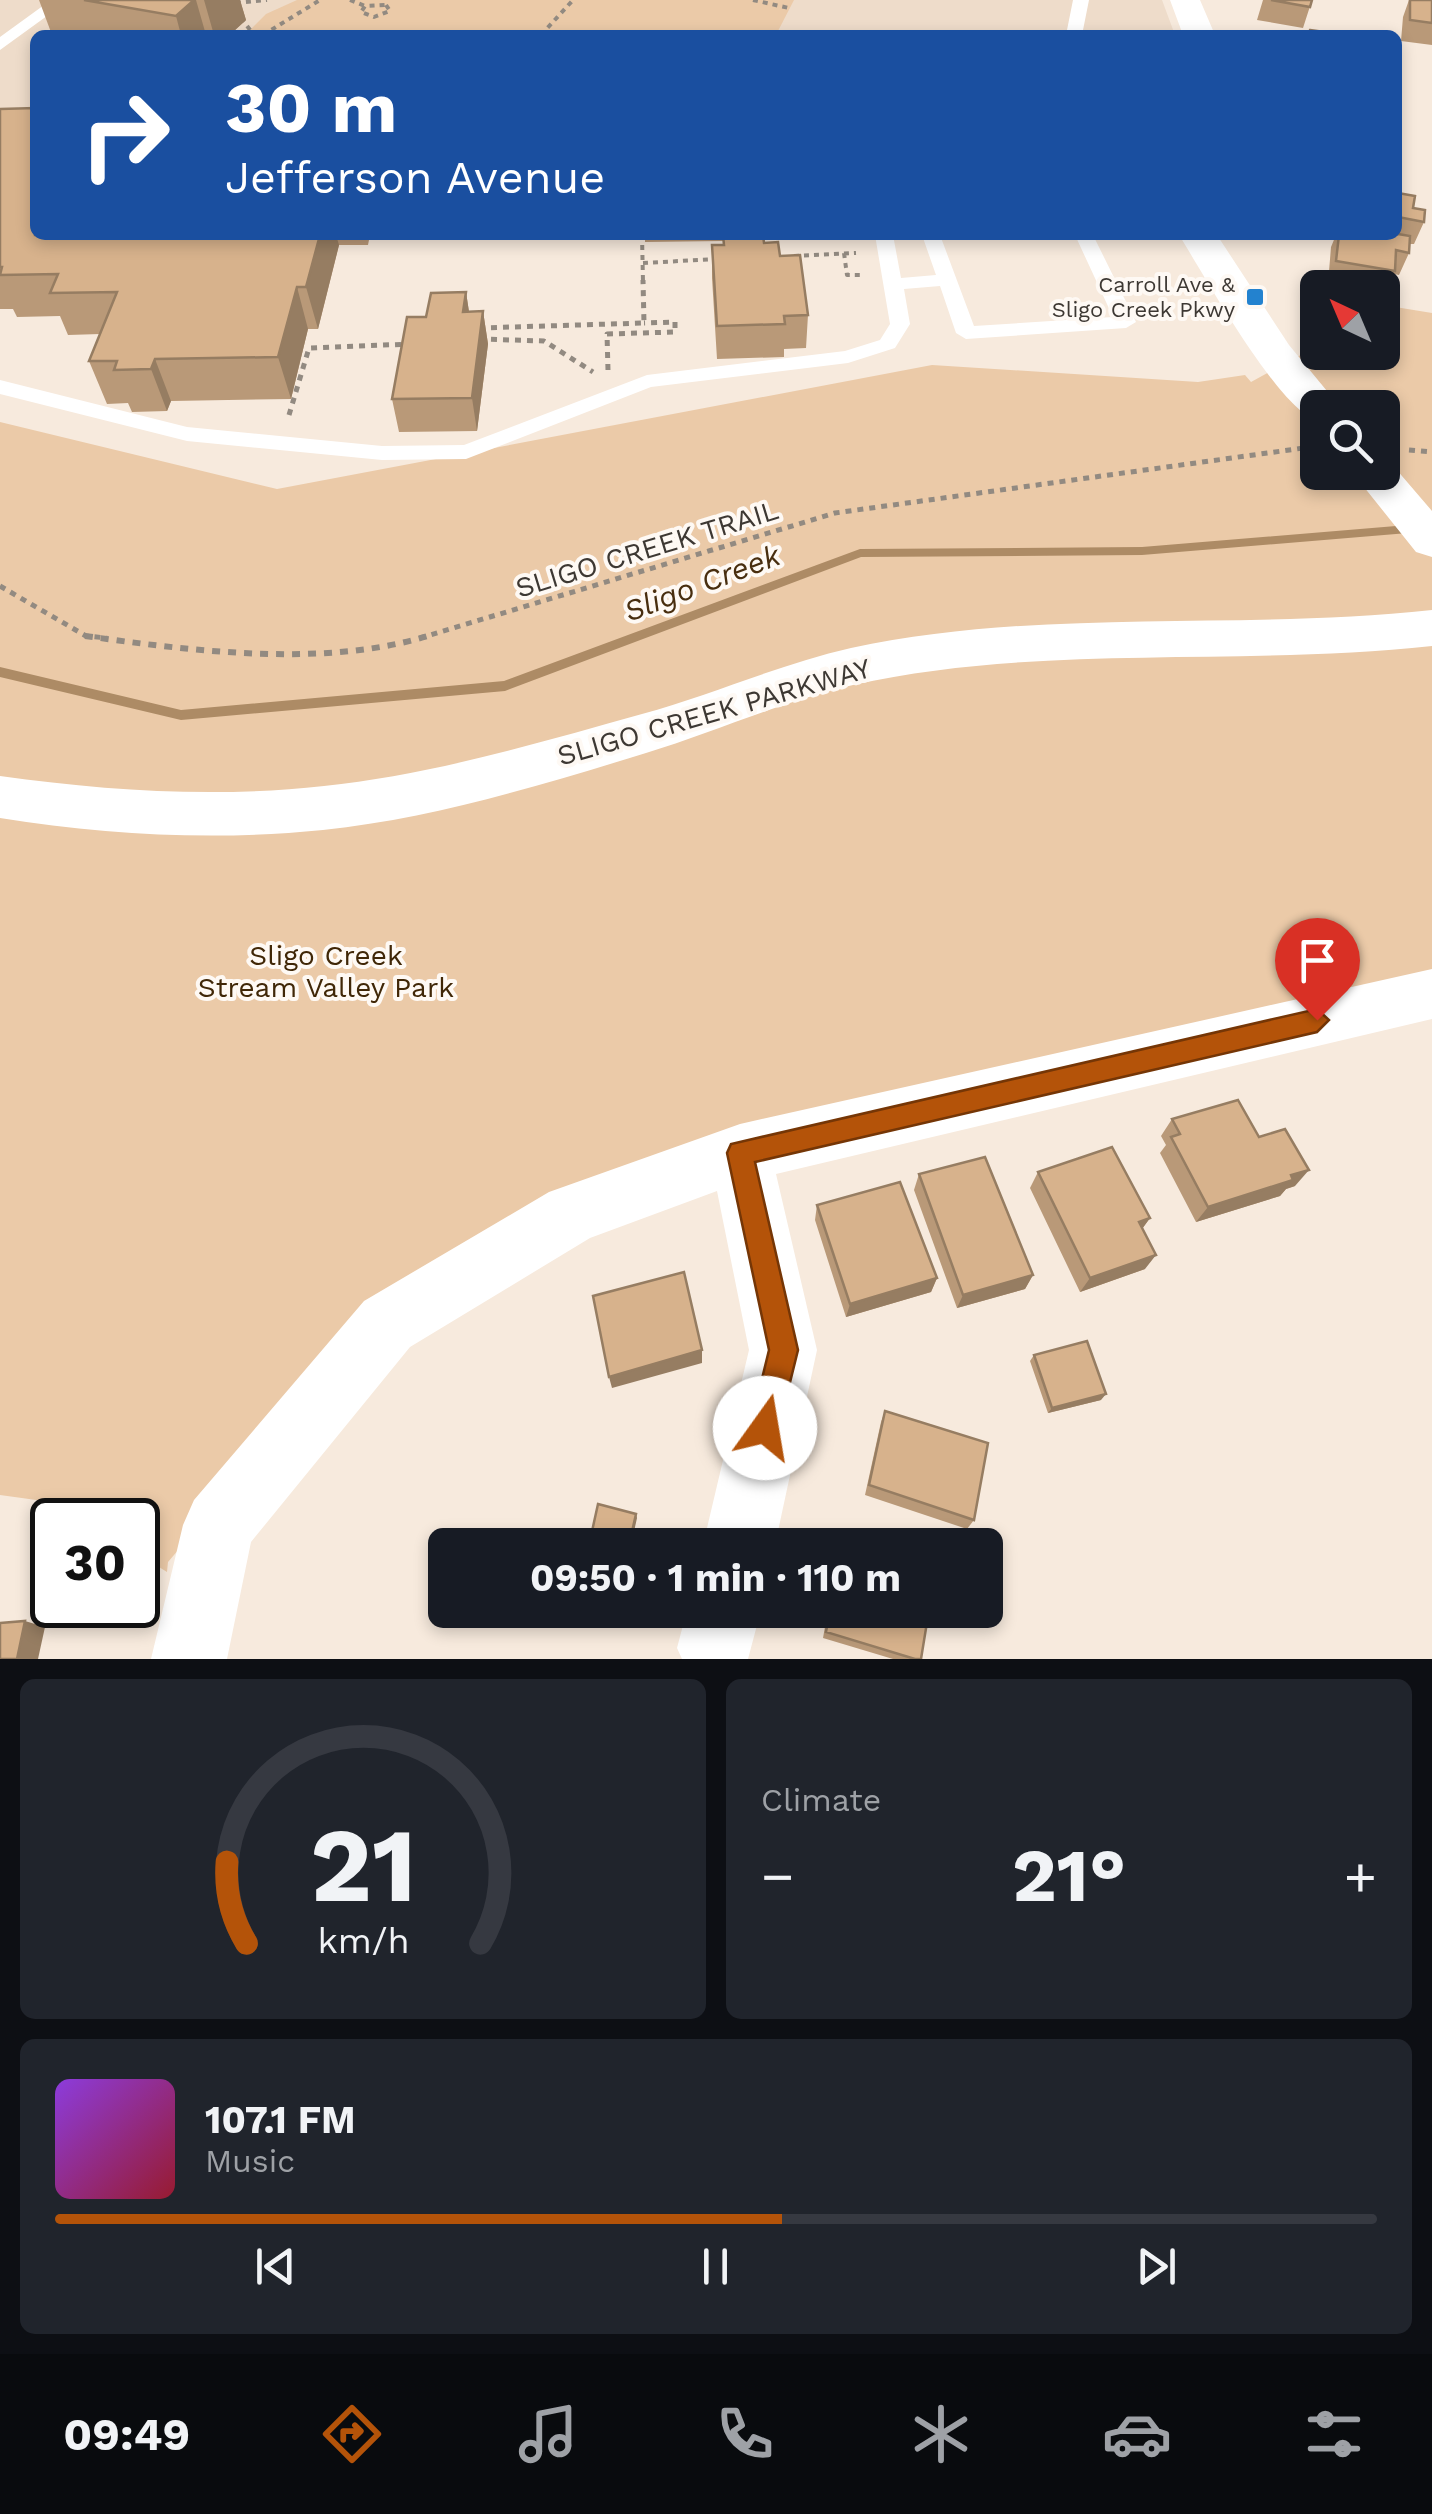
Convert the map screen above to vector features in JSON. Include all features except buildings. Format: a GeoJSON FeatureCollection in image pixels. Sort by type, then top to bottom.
{"type":"FeatureCollection","features":[{"type":"Feature","properties":{"kind":"street"},"geometry":{"type":"LineString","coordinates":[[1186,0],[1197,30]]}},
{"type":"Feature","properties":{"kind":"street"},"geometry":{"type":"LineString","coordinates":[[1201,240],[1274,352],[1305,390]]}},
{"type":"Feature","properties":{"kind":"street"},"geometry":{"type":"LineString","coordinates":[[1389,490],[1432,541]]}},
{"type":"Feature","properties":{"kind":"street","name":"SLIGO CREEK PARKWAY"},"geometry":{"type":"LineString","coordinates":[[0,796],[94,811],[208,814],[325,808],[442,787],[643,734],[851,668],[1002,646],[1341,638],[1432,628]]}},
{"type":"Feature","properties":{"kind":"street"},"geometry":{"type":"LineString","coordinates":[[189,1659],[219,1525],[387,1324],[571,1214],[740,1153],[1432,994]]}},
{"type":"Feature","properties":{"kind":"street"},"geometry":{"type":"LineString","coordinates":[[740,1153],[783,1350],[742,1528]]}},
{"type":"Feature","properties":{"kind":"lane"},"geometry":{"type":"LineString","coordinates":[[0,45],[61,0]]}},
{"type":"Feature","properties":{"kind":"lane"},"geometry":{"type":"LineString","coordinates":[[1075,30],[1081,0]]}},
{"type":"Feature","properties":{"kind":"lane"},"geometry":{"type":"LineString","coordinates":[[934,240],[966,333],[1126,322],[1086,240]]}},
{"type":"Feature","properties":{"kind":"lane"},"geometry":{"type":"LineString","coordinates":[[0,386],[188,434],[382,453],[466,452],[647,382],[848,357],[888,344],[900,324],[886,244]]}},
{"type":"Feature","properties":{"kind":"lane"},"geometry":{"type":"LineString","coordinates":[[892,284],[946,280]]}},
{"type":"Feature","properties":{"kind":"path"},"geometry":{"type":"LineString","coordinates":[[236,2],[268,0]]}},
{"type":"Feature","properties":{"kind":"path"},"geometry":{"type":"LineString","coordinates":[[271,30],[320,0]]}},
{"type":"Feature","properties":{"kind":"path"},"geometry":{"type":"LineString","coordinates":[[350,0],[364,6],[379,4],[390,11],[374,17],[362,12],[364,6]]}},
{"type":"Feature","properties":{"kind":"path"},"geometry":{"type":"LineString","coordinates":[[546,30],[573,0]]}},
{"type":"Feature","properties":{"kind":"path"},"geometry":{"type":"LineString","coordinates":[[753,0],[789,8]]}},
{"type":"Feature","properties":{"kind":"path"},"geometry":{"type":"LineString","coordinates":[[226,16],[246,18],[252,30]]}},
{"type":"Feature","properties":{"kind":"path"},"geometry":{"type":"LineString","coordinates":[[642,240],[644,323]]}},
{"type":"Feature","properties":{"kind":"path"},"geometry":{"type":"LineString","coordinates":[[789,256],[886,244]]}},
{"type":"Feature","properties":{"kind":"path"},"geometry":{"type":"LineString","coordinates":[[643,263],[734,258]]}},
{"type":"Feature","properties":{"kind":"path"},"geometry":{"type":"LineString","coordinates":[[534,327],[544,341],[609,382],[607,334],[675,332],[675,322],[473,329],[474,339],[544,341]]}},
{"type":"Feature","properties":{"kind":"path"},"geometry":{"type":"LineString","coordinates":[[281,443],[308,348],[426,343]]}},
{"type":"Feature","properties":{"kind":"path","name":"SLIGO CREEK TRAIL"},"geometry":{"type":"LineString","coordinates":[[0,586],[86,636],[210,650],[320,652],[404,643],[836,513],[1300,449]]}},
{"type":"Feature","properties":{"kind":"shaded area"},"geometry":{"type":"Polygon","coordinates":[[[0,0],[1162,0],[1173,30],[30,30],[30,108],[0,108],[0,0]]]}},
{"type":"Feature","properties":{"kind":"green space"},"geometry":{"type":"Polygon","coordinates":[[[297,0],[794,0],[779,30],[250,30],[266,14],[297,0]]]}},
{"type":"Feature","properties":{"kind":"green space","name":"Sligo Creek Stream Valley Park"},"geometry":{"type":"Polygon","coordinates":[[[1400,308],[1432,313],[1432,993],[593,1185],[363,1334],[168,1562],[167,1572],[160,1568],[160,1498],[30,1499],[0,1495],[0,422],[277,489],[932,365],[1198,382],[1245,375],[1251,382],[1300,355],[1300,370],[1400,370],[1400,308]]]}},
{"type":"Feature","properties":{"kind":"waterway","name":"Sligo Creek"},"geometry":{"type":"LineString","coordinates":[[0,672],[181,715],[505,686],[860,553],[1142,551],[1432,527]]}},
{"type":"Feature","properties":{"kind":"place","name":"Carroll Ave & Sligo Creek Pkwy"},"geometry":{"type":"Point","coordinates":[1255,297]}},
{"type":"Feature","properties":{"kind":"route"},"geometry":{"type":"LineString","coordinates":[[765,1428],[783,1350],[740,1153],[1317,1020]]}}]}
